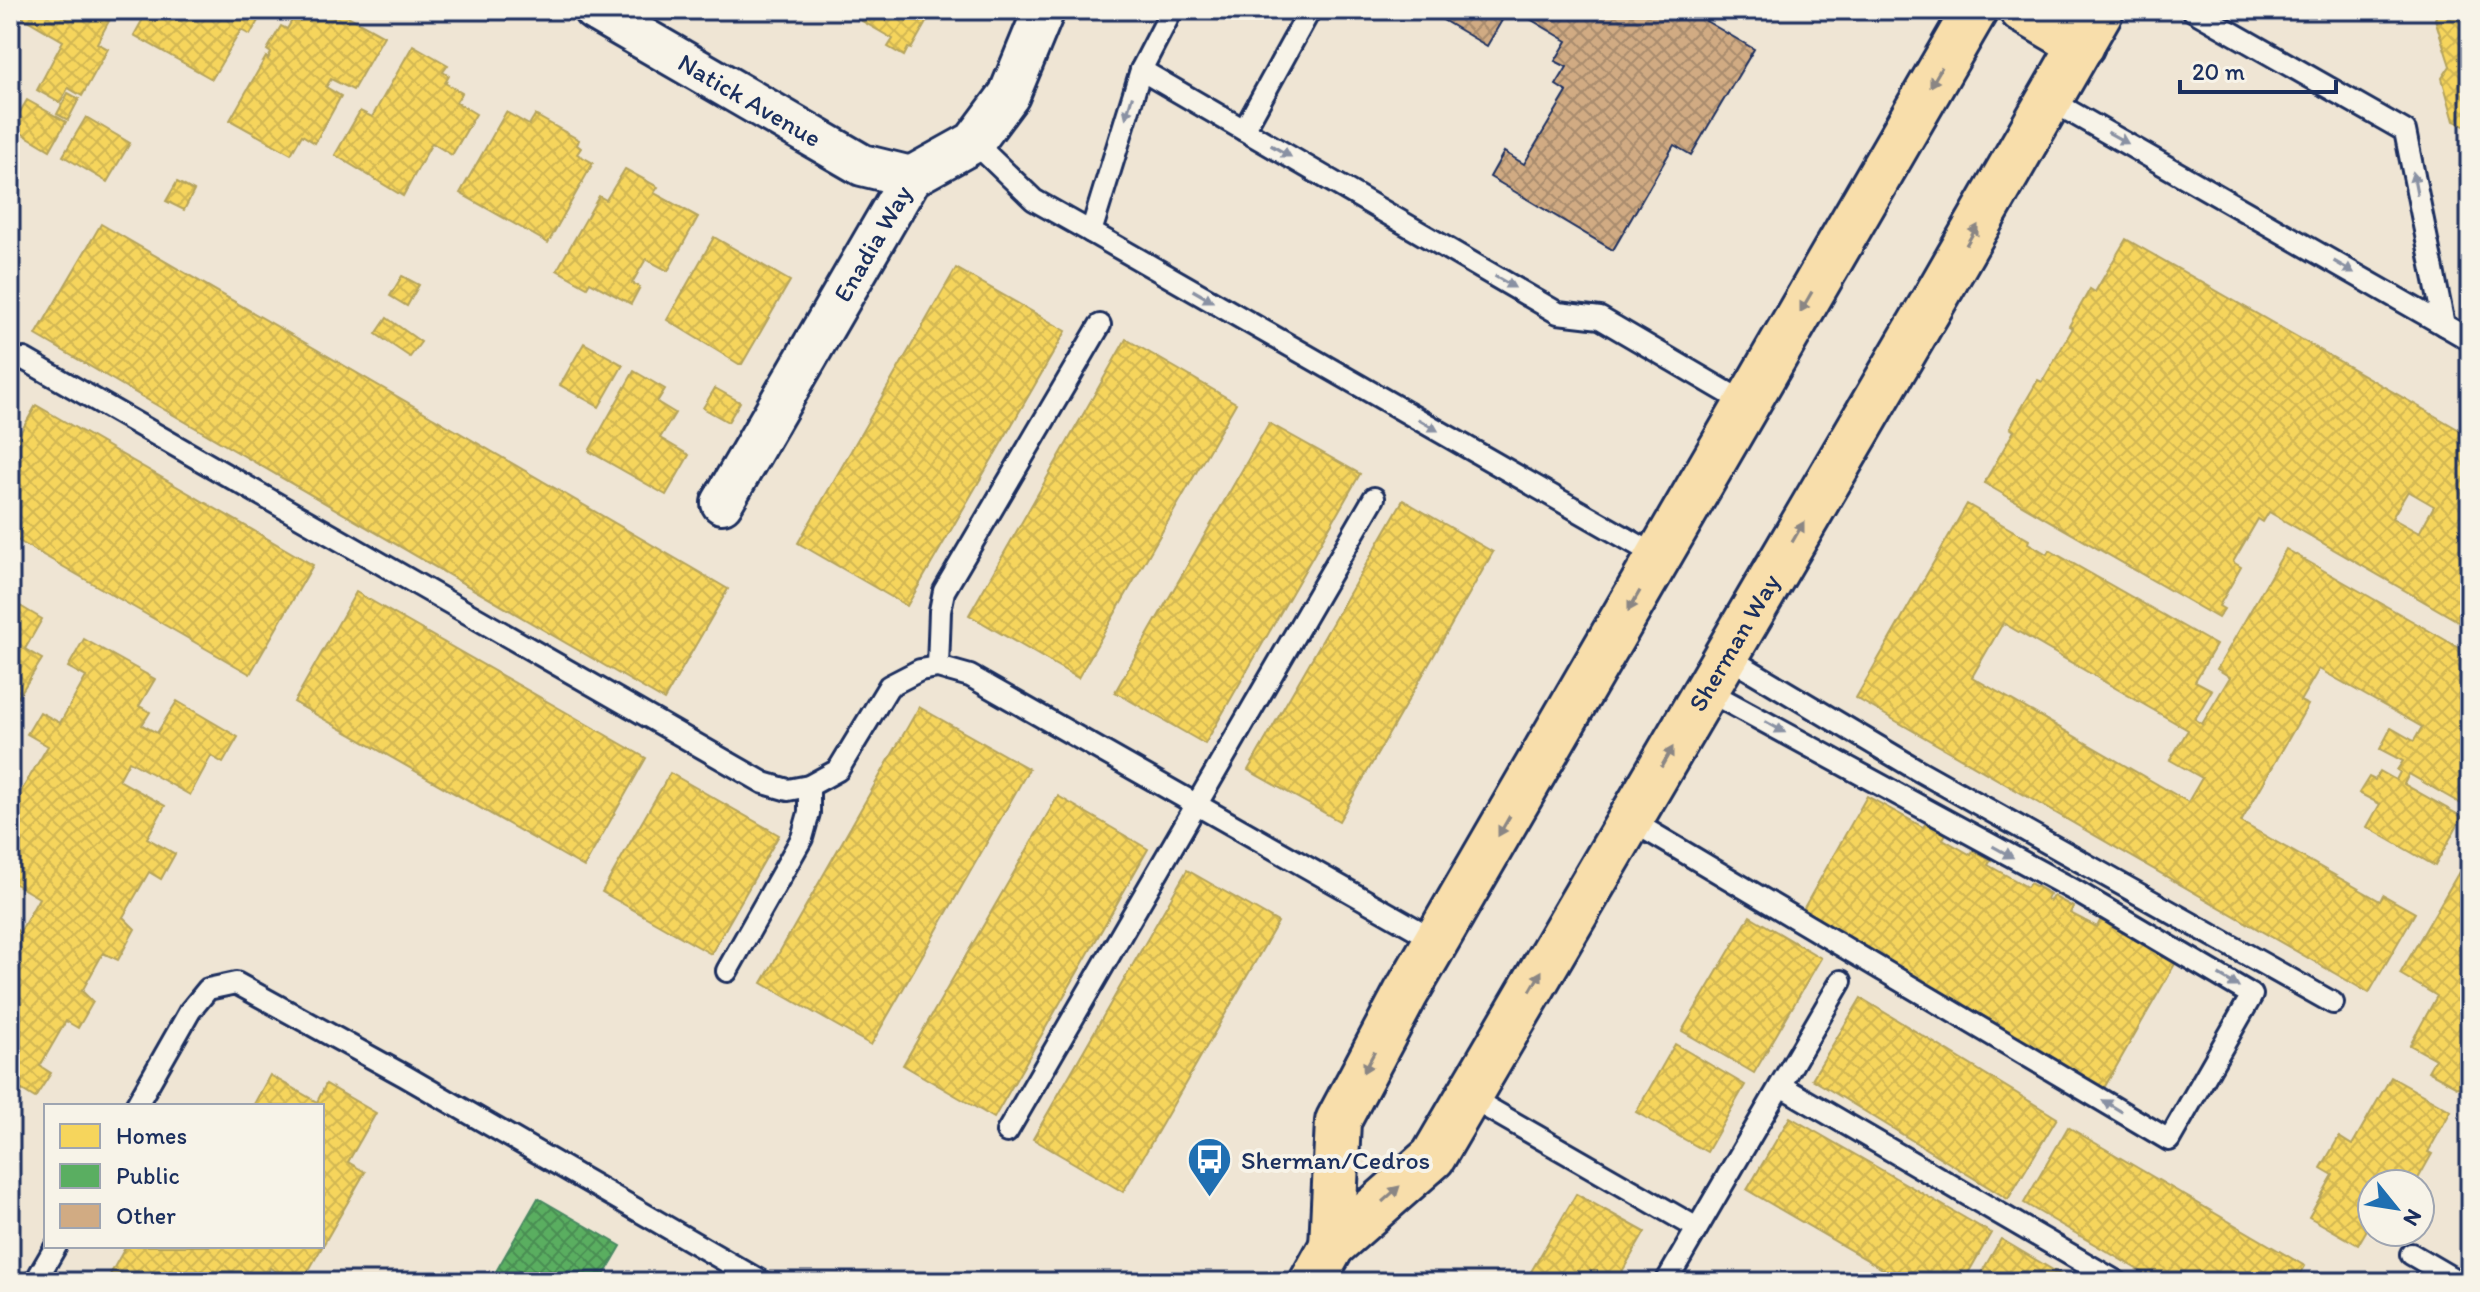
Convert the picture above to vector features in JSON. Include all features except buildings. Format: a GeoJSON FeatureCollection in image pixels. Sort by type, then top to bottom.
{"type":"FeatureCollection","features":[{"type":"Feature","properties":{"kind":"main road","name":"Sherman Way"},"geometry":{"type":"LineString","coordinates":[[1322,1264],[1338,1121],[1406,993],[1975,10]]}},
{"type":"Feature","properties":{"kind":"main road"},"geometry":{"type":"LineString","coordinates":[[2022,10],[2091,27]]}},
{"type":"Feature","properties":{"kind":"main road","name":"Sherman Way"},"geometry":{"type":"LineString","coordinates":[[1322,1264],[1433,1157],[2091,27]]}},
{"type":"Feature","properties":{"kind":"street","name":"Natick Avenue"},"geometry":{"type":"LineString","coordinates":[[594,10],[862,165],[911,177]]}},
{"type":"Feature","properties":{"kind":"street","name":"Enadia Way"},"geometry":{"type":"LineString","coordinates":[[722,503],[911,177],[974,142],[1009,95],[1044,10]]}},
{"type":"Feature","properties":{"kind":"lane"},"geometry":{"type":"LineString","coordinates":[[1091,232],[1141,70],[1172,10]]}},
{"type":"Feature","properties":{"kind":"lane"},"geometry":{"type":"LineString","coordinates":[[1244,130],[1310,10]]}},
{"type":"Feature","properties":{"kind":"lane"},"geometry":{"type":"LineString","coordinates":[[2192,10],[2405,131],[2444,325]]}},
{"type":"Feature","properties":{"kind":"lane"},"geometry":{"type":"LineString","coordinates":[[1141,70],[1558,313],[1600,318],[1747,404]]}},
{"type":"Feature","properties":{"kind":"lane"},"geometry":{"type":"LineString","coordinates":[[2050,100],[2470,340]]}},
{"type":"Feature","properties":{"kind":"lane"},"geometry":{"type":"LineString","coordinates":[[974,142],[1034,200],[1659,557]]}},
{"type":"Feature","properties":{"kind":"lane"},"geometry":{"type":"LineString","coordinates":[[938,667],[940,611],[944,591],[1100,325]]}},
{"type":"Feature","properties":{"kind":"lane"},"geometry":{"type":"LineString","coordinates":[[24,359],[764,783],[788,790],[809,786],[838,770],[889,686],[920,670],[938,667],[970,676],[1437,941]]}},
{"type":"Feature","properties":{"kind":"lane"},"geometry":{"type":"LineString","coordinates":[[1007,1132],[1374,498]]}},
{"type":"Feature","properties":{"kind":"lane"},"geometry":{"type":"LineString","coordinates":[[1630,820],[2169,1140],[2252,995],[1716,673]]}},
{"type":"Feature","properties":{"kind":"lane"},"geometry":{"type":"LineString","coordinates":[[1716,673],[1916,769],[2333,1003]]}},
{"type":"Feature","properties":{"kind":"lane"},"geometry":{"type":"LineString","coordinates":[[727,971],[802,838],[809,813],[809,786]]}},
{"type":"Feature","properties":{"kind":"lane"},"geometry":{"type":"LineString","coordinates":[[1666,1282],[1841,981]]}},
{"type":"Feature","properties":{"kind":"lane"},"geometry":{"type":"LineString","coordinates":[[137,1104],[190,1011],[208,989],[236,983],[405,1076],[762,1282]]}},
{"type":"Feature","properties":{"kind":"lane"},"geometry":{"type":"LineString","coordinates":[[1781,1086],[2117,1282]]}},
{"type":"Feature","properties":{"kind":"lane"},"geometry":{"type":"LineString","coordinates":[[1469,1097],[1697,1228]]}},
{"type":"Feature","properties":{"kind":"lane"},"geometry":{"type":"LineString","coordinates":[[35,1282],[55,1248]]}},
{"type":"Feature","properties":{"kind":"lane"},"geometry":{"type":"LineString","coordinates":[[2411,1254],[2459,1282]]}},
{"type":"Feature","properties":{"kind":"place","name":"Sherman/Cedros"},"geometry":{"type":"Point","coordinates":[1210,1199]}}]}
